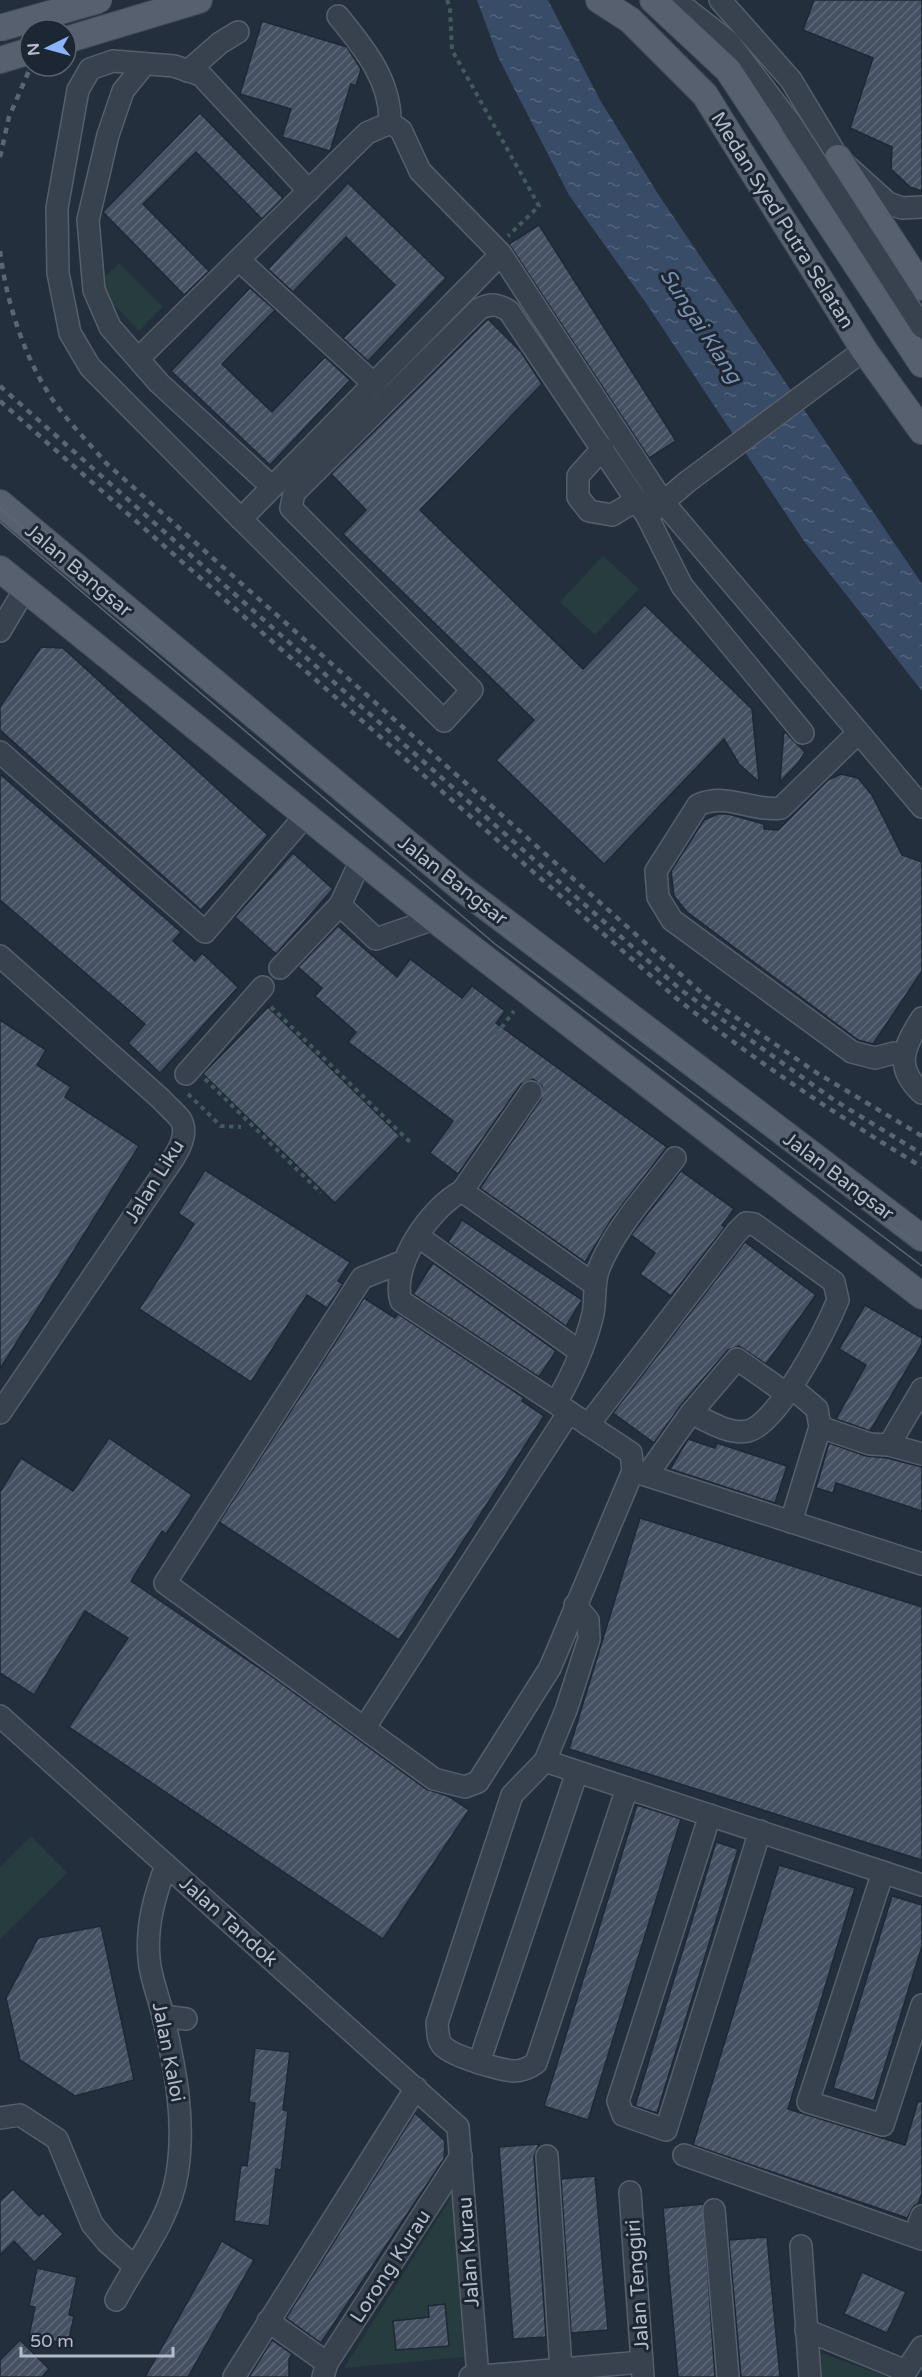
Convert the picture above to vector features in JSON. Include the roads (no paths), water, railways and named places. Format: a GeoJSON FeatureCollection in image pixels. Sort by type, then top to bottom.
{"type":"FeatureCollection","features":[{"type":"Feature","properties":{"kind":"main road"},"geometry":{"type":"LineString","coordinates":[[0,28],[99,0]]}},
{"type":"Feature","properties":{"kind":"main road"},"geometry":{"type":"LineString","coordinates":[[78,36],[199,0]]}},
{"type":"Feature","properties":{"kind":"main road","name":"Medan Syed Putra Selatan"},"geometry":{"type":"LineString","coordinates":[[599,0],[630,20],[705,95],[864,350],[922,431]]}},
{"type":"Feature","properties":{"kind":"main road","name":"Medan Syed Putra Selatan"},"geometry":{"type":"LineString","coordinates":[[653,0],[728,70],[910,328],[922,364]]}},
{"type":"Feature","properties":{"kind":"main road"},"geometry":{"type":"LineString","coordinates":[[0,60],[18,55]]}},
{"type":"Feature","properties":{"kind":"main road"},"geometry":{"type":"LineString","coordinates":[[838,158],[922,287]]}},
{"type":"Feature","properties":{"kind":"main road"},"geometry":{"type":"LineString","coordinates":[[864,350],[910,328]]}},
{"type":"Feature","properties":{"kind":"main road","name":"Jalan Bangsar"},"geometry":{"type":"LineString","coordinates":[[0,503],[461,888],[922,1238]]}},
{"type":"Feature","properties":{"kind":"main road"},"geometry":{"type":"LineString","coordinates":[[0,569],[434,919],[922,1296]]}},
{"type":"Feature","properties":{"kind":"street"},"geometry":{"type":"LineString","coordinates":[[669,0],[679,3],[729,42],[791,124],[910,328]]}},
{"type":"Feature","properties":{"kind":"street"},"geometry":{"type":"LineString","coordinates":[[720,0],[791,80],[838,158],[888,203],[902,208],[922,207]]}},
{"type":"Feature","properties":{"kind":"street"},"geometry":{"type":"LineString","coordinates":[[338,15],[367,52],[391,101],[390,123]]}},
{"type":"Feature","properties":{"kind":"street"},"geometry":{"type":"LineString","coordinates":[[188,71],[220,42],[238,32]]}},
{"type":"Feature","properties":{"kind":"street"},"geometry":{"type":"LineString","coordinates":[[309,191],[201,75],[174,66],[113,61],[90,69],[78,90],[57,208],[58,273],[70,333],[90,367],[444,721],[472,690],[291,508],[294,493],[478,309],[488,304],[500,305],[510,311],[642,508],[682,586],[803,734]]}},
{"type":"Feature","properties":{"kind":"street"},"geometry":{"type":"LineString","coordinates":[[144,65],[123,91],[108,135],[88,219],[94,290],[110,327],[159,383],[272,487]]}},
{"type":"Feature","properties":{"kind":"street"},"geometry":{"type":"LineString","coordinates":[[139,358],[367,133],[390,123]]}},
{"type":"Feature","properties":{"kind":"street"},"geometry":{"type":"LineString","coordinates":[[390,123],[401,130],[420,171],[501,254],[663,502],[922,807]]}},
{"type":"Feature","properties":{"kind":"street"},"geometry":{"type":"LineString","coordinates":[[241,519],[501,254]]}},
{"type":"Feature","properties":{"kind":"street"},"geometry":{"type":"LineString","coordinates":[[239,260],[374,384]]}},
{"type":"Feature","properties":{"kind":"street"},"geometry":{"type":"LineString","coordinates":[[603,448],[578,476],[578,497],[589,511],[612,515],[663,502],[864,350]]}},
{"type":"Feature","properties":{"kind":"street"},"geometry":{"type":"LineString","coordinates":[[0,631],[25,589]]}},
{"type":"Feature","properties":{"kind":"street"},"geometry":{"type":"LineString","coordinates":[[858,733],[782,808],[765,810],[734,800],[708,801],[698,806],[656,871],[658,897],[672,920],[852,1052],[875,1058],[894,1053]]}},
{"type":"Feature","properties":{"kind":"street"},"geometry":{"type":"LineString","coordinates":[[0,752],[205,932],[306,815]]}},
{"type":"Feature","properties":{"kind":"street"},"geometry":{"type":"LineString","coordinates":[[280,968],[340,905],[361,860]]}},
{"type":"Feature","properties":{"kind":"street"},"geometry":{"type":"LineString","coordinates":[[340,905],[376,939],[434,919]]}},
{"type":"Feature","properties":{"kind":"street","name":"Jalan Liku"},"geometry":{"type":"LineString","coordinates":[[0,956],[161,1099],[181,1120],[185,1132],[168,1165],[0,1413]]}},
{"type":"Feature","properties":{"kind":"street"},"geometry":{"type":"LineString","coordinates":[[187,1077],[260,991]]}},
{"type":"Feature","properties":{"kind":"street"},"geometry":{"type":"LineString","coordinates":[[922,1018],[911,1037],[902,1063],[909,1082],[922,1094]]}},
{"type":"Feature","properties":{"kind":"street"},"geometry":{"type":"LineString","coordinates":[[531,1092],[462,1191],[450,1198],[402,1263],[398,1290],[402,1301],[631,1453],[640,1473],[922,1564]]}},
{"type":"Feature","properties":{"kind":"street"},"geometry":{"type":"LineString","coordinates":[[365,1727],[562,1408],[593,1313],[599,1268],[619,1234],[675,1158]]}},
{"type":"Feature","properties":{"kind":"street"},"geometry":{"type":"LineString","coordinates":[[462,1191],[595,1285]]}},
{"type":"Feature","properties":{"kind":"street"},"geometry":{"type":"LineString","coordinates":[[588,1425],[746,1223],[754,1224],[834,1282],[838,1291],[838,1300],[830,1319],[789,1390],[768,1420],[748,1431],[729,1430],[692,1413]]}},
{"type":"Feature","properties":{"kind":"street"},"geometry":{"type":"LineString","coordinates":[[419,1237],[579,1351]]}},
{"type":"Feature","properties":{"kind":"street"},"geometry":{"type":"LineString","coordinates":[[402,1263],[362,1278],[165,1582],[434,1779],[465,1787],[478,1782],[550,1668],[575,1605],[640,1473],[737,1359],[817,1409],[820,1427],[791,1522]]}},
{"type":"Feature","properties":{"kind":"street"},"geometry":{"type":"LineString","coordinates":[[889,1445],[920,1399]]}},
{"type":"Feature","properties":{"kind":"street"},"geometry":{"type":"LineString","coordinates":[[820,1427],[870,1444],[889,1445],[922,1454]]}},
{"type":"Feature","properties":{"kind":"street"},"geometry":{"type":"LineString","coordinates":[[575,1605],[588,1620],[588,1639],[566,1710],[545,1761],[512,1795],[437,2023],[438,2036],[443,2046],[479,2063],[515,2071],[527,2069],[536,2063],[627,1788]]}},
{"type":"Feature","properties":{"kind":"street","name":"Jalan Tandok"},"geometry":{"type":"LineString","coordinates":[[0,1716],[459,2127]]}},
{"type":"Feature","properties":{"kind":"street"},"geometry":{"type":"LineString","coordinates":[[545,1761],[922,1885]]}},
{"type":"Feature","properties":{"kind":"street"},"geometry":{"type":"LineString","coordinates":[[479,2063],[577,1772]]}},
{"type":"Feature","properties":{"kind":"street"},"geometry":{"type":"LineString","coordinates":[[710,1815],[618,2101],[623,2115],[633,2120],[666,2130],[760,1831]]}},
{"type":"Feature","properties":{"kind":"street","name":"Jalan Kaloi"},"geometry":{"type":"LineString","coordinates":[[116,2300],[163,2220],[177,2175],[180,2105],[163,2016],[149,1960],[149,1936],[155,1894],[166,1865]]}},
{"type":"Feature","properties":{"kind":"street"},"geometry":{"type":"LineString","coordinates":[[883,1872],[808,2102],[883,2126],[922,2005]]}},
{"type":"Feature","properties":{"kind":"street"},"geometry":{"type":"LineString","coordinates":[[163,2016],[186,2019]]}},
{"type":"Feature","properties":{"kind":"street"},"geometry":{"type":"LineString","coordinates":[[234,2377],[416,2088]]}},
{"type":"Feature","properties":{"kind":"street"},"geometry":{"type":"LineString","coordinates":[[0,2118],[20,2115],[57,2139],[92,2224],[107,2242],[134,2266]]}},
{"type":"Feature","properties":{"kind":"street","name":"Jalan Kurau"},"geometry":{"type":"LineString","coordinates":[[459,2127],[478,2377]]}},
{"type":"Feature","properties":{"kind":"street"},"geometry":{"type":"LineString","coordinates":[[684,2155],[921,2226]]}},
{"type":"Feature","properties":{"kind":"street","name":"Lorong Kurau"},"geometry":{"type":"LineString","coordinates":[[325,2370],[461,2156]]}},
{"type":"Feature","properties":{"kind":"street"},"geometry":{"type":"LineString","coordinates":[[547,2156],[561,2369]]}},
{"type":"Feature","properties":{"kind":"street","name":"Jalan Tenggiri"},"geometry":{"type":"LineString","coordinates":[[630,2192],[643,2369]]}},
{"type":"Feature","properties":{"kind":"street"},"geometry":{"type":"LineString","coordinates":[[714,2210],[728,2377]]}},
{"type":"Feature","properties":{"kind":"street"},"geometry":{"type":"LineString","coordinates":[[801,2246],[810,2377]]}},
{"type":"Feature","properties":{"kind":"street"},"geometry":{"type":"LineString","coordinates":[[268,2321],[325,2370]]}},
{"type":"Feature","properties":{"kind":"street"},"geometry":{"type":"LineString","coordinates":[[806,2330],[904,2374],[922,2347]]}},
{"type":"Feature","properties":{"kind":"street"},"geometry":{"type":"LineString","coordinates":[[470,2377],[561,2369],[643,2369]]}},
{"type":"Feature","properties":{"kind":"water","name":"Sungai Klang"},"geometry":{"type":"Polygon","coordinates":[[[477,0],[548,0],[600,100],[658,194],[922,584],[922,691],[804,541],[646,303],[569,195],[498,57],[477,0]]]}},
{"type":"Feature","properties":{"kind":"tram line"},"geometry":{"type":"LineString","coordinates":[[0,508],[152,639]]}},
{"type":"Feature","properties":{"kind":"tram line"},"geometry":{"type":"LineString","coordinates":[[0,522],[495,944],[922,1266]]}},
{"type":"Feature","properties":{"kind":"tram line"},"geometry":{"type":"LineString","coordinates":[[321,784],[465,904],[922,1249]]}},
{"type":"Feature","properties":{"kind":"railway"},"geometry":{"type":"LineString","coordinates":[[60,18],[72,0]]}},
{"type":"Feature","properties":{"kind":"railway"},"geometry":{"type":"LineString","coordinates":[[0,157],[9,117],[26,78]]}},
{"type":"Feature","properties":{"kind":"railway"},"geometry":{"type":"LineString","coordinates":[[0,251],[12,310],[35,369],[61,411],[106,463],[705,996],[817,1073],[922,1136]]}},
{"type":"Feature","properties":{"kind":"railway"},"geometry":{"type":"LineString","coordinates":[[0,386],[681,990],[834,1100],[922,1154]]}},
{"type":"Feature","properties":{"kind":"railway"},"geometry":{"type":"LineString","coordinates":[[0,401],[676,998],[796,1086],[922,1167]]}}]}
